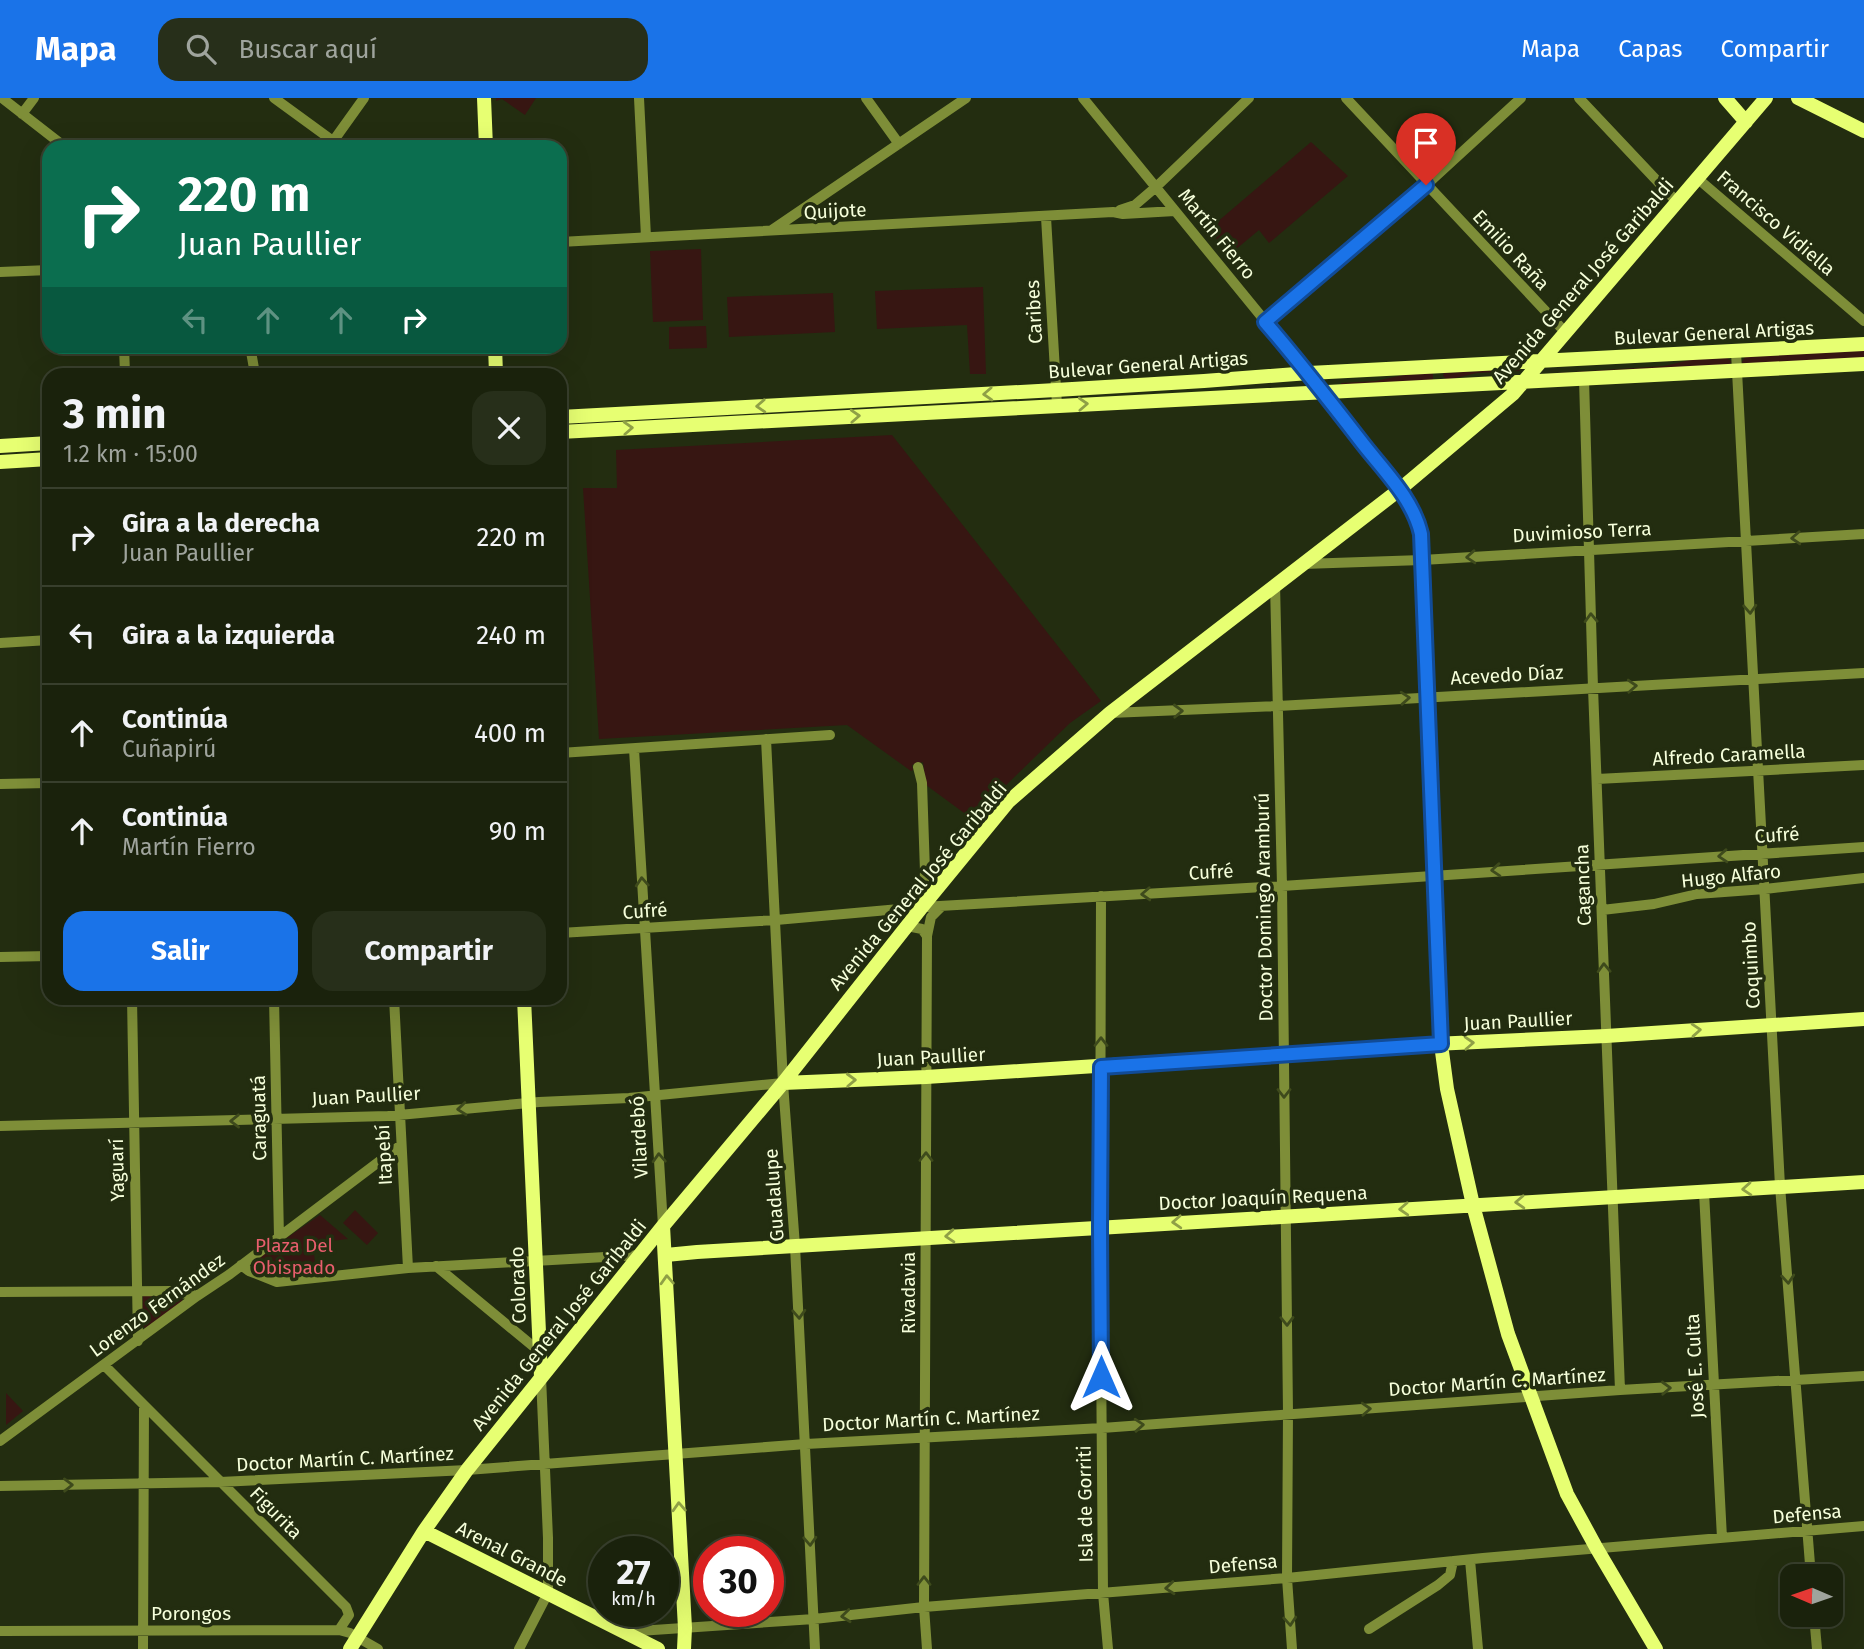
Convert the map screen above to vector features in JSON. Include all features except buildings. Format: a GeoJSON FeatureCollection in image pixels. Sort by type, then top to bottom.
{"type":"FeatureCollection","features":[{"type":"Feature","properties":{"kind":"street"},"geometry":{"type":"LineString","coordinates":[[2,98],[56,140]]}},
{"type":"Feature","properties":{"kind":"street"},"geometry":{"type":"LineString","coordinates":[[22,114],[34,98]]}},
{"type":"Feature","properties":{"kind":"street"},"geometry":{"type":"LineString","coordinates":[[274,98],[325,140]]}},
{"type":"Feature","properties":{"kind":"street"},"geometry":{"type":"LineString","coordinates":[[333,140],[364,98]]}},
{"type":"Feature","properties":{"kind":"street"},"geometry":{"type":"LineString","coordinates":[[484,98],[486,140]]}},
{"type":"Feature","properties":{"kind":"street"},"geometry":{"type":"LineString","coordinates":[[639,98],[646,237]]}},
{"type":"Feature","properties":{"kind":"street"},"geometry":{"type":"LineString","coordinates":[[866,98],[900,144]]}},
{"type":"Feature","properties":{"kind":"street"},"geometry":{"type":"LineString","coordinates":[[770,232],[966,98]]}},
{"type":"Feature","properties":{"kind":"street","name":"Martín Fierro"},"geometry":{"type":"LineString","coordinates":[[1083,98],[1323,392]]}},
{"type":"Feature","properties":{"kind":"street","name":"Quijote"},"geometry":{"type":"LineString","coordinates":[[567,242],[1113,212],[1135,205],[1249,98]]}},
{"type":"Feature","properties":{"kind":"street","name":"Emilio Raña"},"geometry":{"type":"LineString","coordinates":[[1346,98],[1566,333]]}},
{"type":"Feature","properties":{"kind":"street"},"geometry":{"type":"LineString","coordinates":[[1265,322],[1426,185],[1521,98]]}},
{"type":"Feature","properties":{"kind":"street"},"geometry":{"type":"LineString","coordinates":[[1579,98],[1677,202]]}},
{"type":"Feature","properties":{"kind":"street"},"geometry":{"type":"LineString","coordinates":[[1725,98],[1746,122]]}},
{"type":"Feature","properties":{"kind":"street","name":"Avenida General José Garibaldi"},"geometry":{"type":"LineString","coordinates":[[353,1644],[467,1470],[1008,803],[1110,713],[1399,490],[1513,394],[1766,98]]}},
{"type":"Feature","properties":{"kind":"street"},"geometry":{"type":"LineString","coordinates":[[1798,98],[1864,131]]}},
{"type":"Feature","properties":{"kind":"street","name":"Francisco Vidiella"},"geometry":{"type":"LineString","coordinates":[[1698,178],[1864,321]]}},
{"type":"Feature","properties":{"kind":"street","name":"Quijote"},"geometry":{"type":"LineString","coordinates":[[1113,212],[1123,214],[1175,211]]}},
{"type":"Feature","properties":{"kind":"street","name":"Caribes"},"geometry":{"type":"LineString","coordinates":[[1046,217],[1056,398]]}},
{"type":"Feature","properties":{"kind":"street"},"geometry":{"type":"LineString","coordinates":[[0,272],[42,270]]}},
{"type":"Feature","properties":{"kind":"street","name":"Bulevar General Artigas"},"geometry":{"type":"LineString","coordinates":[[567,432],[1056,398],[1308,373],[1864,344]]}},
{"type":"Feature","properties":{"kind":"street","name":"Coquimbo"},"geometry":{"type":"LineString","coordinates":[[1736,352],[1780,1186],[1810,1564]]}},
{"type":"Feature","properties":{"kind":"street"},"geometry":{"type":"LineString","coordinates":[[1522,383],[1545,370],[1658,363],[1677,355]]}},
{"type":"Feature","properties":{"kind":"street"},"geometry":{"type":"LineString","coordinates":[[1461,384],[1475,377],[1520,373],[1541,362]]}},
{"type":"Feature","properties":{"kind":"street","name":"Bulevar General Artigas"},"geometry":{"type":"LineString","coordinates":[[567,417],[1056,398],[1323,392],[1864,364]]}},
{"type":"Feature","properties":{"kind":"street"},"geometry":{"type":"LineString","coordinates":[[1437,366],[1438,386]]}},
{"type":"Feature","properties":{"kind":"street"},"geometry":{"type":"LineString","coordinates":[[1398,368],[1377,378],[1331,382],[1323,392],[1413,510],[1421,534],[1441,1044],[1447,1089],[1472,1205],[1508,1334],[1530,1396],[1567,1494],[1656,1649]]}},
{"type":"Feature","properties":{"kind":"street","name":"Cagancha"},"geometry":{"type":"LineString","coordinates":[[1584,379],[1620,1390]]}},
{"type":"Feature","properties":{"kind":"street"},"geometry":{"type":"LineString","coordinates":[[0,446],[42,443]]}},
{"type":"Feature","properties":{"kind":"street"},"geometry":{"type":"LineString","coordinates":[[0,462],[42,459]]}},
{"type":"Feature","properties":{"kind":"street","name":"Duvimioso Terra"},"geometry":{"type":"LineString","coordinates":[[1303,564],[1422,560],[1864,534]]}},
{"type":"Feature","properties":{"kind":"street","name":"Doctor Domingo Aramburú"},"geometry":{"type":"LineString","coordinates":[[1275,584],[1289,1413],[1287,1578],[1292,1649]]}},
{"type":"Feature","properties":{"kind":"street"},"geometry":{"type":"LineString","coordinates":[[0,643],[42,640]]}},
{"type":"Feature","properties":{"kind":"street","name":"Acevedo Díaz"},"geometry":{"type":"LineString","coordinates":[[1110,713],[1864,673]]}},
{"type":"Feature","properties":{"kind":"street"},"geometry":{"type":"LineString","coordinates":[[567,753],[830,735]]}},
{"type":"Feature","properties":{"kind":"street","name":"Guadalupe"},"geometry":{"type":"LineString","coordinates":[[766,739],[815,1649]]}},
{"type":"Feature","properties":{"kind":"street","name":"Vilardebó"},"geometry":{"type":"LineString","coordinates":[[634,749],[666,1255],[684,1649]]}},
{"type":"Feature","properties":{"kind":"street","name":"Alfredo Caramella"},"geometry":{"type":"LineString","coordinates":[[1597,779],[1864,765]]}},
{"type":"Feature","properties":{"kind":"street"},"geometry":{"type":"LineString","coordinates":[[918,767],[922,783],[925,872],[922,907]]}},
{"type":"Feature","properties":{"kind":"street"},"geometry":{"type":"LineString","coordinates":[[0,783],[42,783]]}},
{"type":"Feature","properties":{"kind":"street","name":"Cufré"},"geometry":{"type":"LineString","coordinates":[[567,933],[776,920],[922,907],[1864,847]]}},
{"type":"Feature","properties":{"kind":"street"},"geometry":{"type":"LineString","coordinates":[[925,872],[946,879]]}},
{"type":"Feature","properties":{"kind":"street","name":"Hugo Alfaro"},"geometry":{"type":"LineString","coordinates":[[1602,910],[1654,904],[1697,894],[1864,878]]}},
{"type":"Feature","properties":{"kind":"street","name":"Isla de Gorriti"},"geometry":{"type":"LineString","coordinates":[[1101,896],[1103,1593],[1108,1649]]}},
{"type":"Feature","properties":{"kind":"street","name":"Rivadavia"},"geometry":{"type":"LineString","coordinates":[[927,1649],[924,1607],[924,1437],[927,936],[931,916],[942,906]]}},
{"type":"Feature","properties":{"kind":"street"},"geometry":{"type":"LineString","coordinates":[[908,926],[922,929],[927,936]]}},
{"type":"Feature","properties":{"kind":"street"},"geometry":{"type":"LineString","coordinates":[[0,957],[42,956]]}},
{"type":"Feature","properties":{"kind":"street","name":"Yaguarí"},"geometry":{"type":"LineString","coordinates":[[132,1005],[138,1341]]}},
{"type":"Feature","properties":{"kind":"street","name":"Caraguatá"},"geometry":{"type":"LineString","coordinates":[[274,1005],[279,1237]]}},
{"type":"Feature","properties":{"kind":"street","name":"Itapebí"},"geometry":{"type":"LineString","coordinates":[[394,1005],[408,1268]]}},
{"type":"Feature","properties":{"kind":"street","name":"Colorado"},"geometry":{"type":"LineString","coordinates":[[519,1649],[548,1593],[545,1464],[524,1005]]}},
{"type":"Feature","properties":{"kind":"street","name":"Juan Paullier"},"geometry":{"type":"LineString","coordinates":[[0,1126],[400,1115],[783,1083],[1101,1067],[1864,1019]]}},
{"type":"Feature","properties":{"kind":"street","name":"Lorenzo Fernández"},"geometry":{"type":"LineString","coordinates":[[0,1441],[401,1145]]}},
{"type":"Feature","properties":{"kind":"street","name":"Doctor Joaquín Requena"},"geometry":{"type":"LineString","coordinates":[[666,1255],[1864,1182]]}},
{"type":"Feature","properties":{"kind":"street","name":"José E. Culta"},"geometry":{"type":"LineString","coordinates":[[1704,1192],[1722,1538]]}},
{"type":"Feature","properties":{"kind":"street"},"geometry":{"type":"LineString","coordinates":[[241,1265],[248,1271],[277,1282],[408,1268],[641,1255]]}},
{"type":"Feature","properties":{"kind":"street"},"geometry":{"type":"LineString","coordinates":[[436,1266],[540,1352]]}},
{"type":"Feature","properties":{"kind":"street"},"geometry":{"type":"LineString","coordinates":[[0,1292],[180,1292],[197,1296]]}},
{"type":"Feature","properties":{"kind":"street","name":"Figurita"},"geometry":{"type":"LineString","coordinates":[[104,1365],[346,1607],[349,1615],[339,1630]]}},
{"type":"Feature","properties":{"kind":"street","name":"Doctor Martín C. Martínez"},"geometry":{"type":"LineString","coordinates":[[0,1486],[220,1482],[467,1470],[806,1444],[1102,1428],[1530,1396],[1864,1376]]}},
{"type":"Feature","properties":{"kind":"street"},"geometry":{"type":"LineString","coordinates":[[143,1649],[144,1405]]}},
{"type":"Feature","properties":{"kind":"street","name":"Defensa"},"geometry":{"type":"LineString","coordinates":[[624,1632],[814,1619],[924,1607],[1287,1578],[1864,1526]]}},
{"type":"Feature","properties":{"kind":"street","name":"Arenal Grande"},"geometry":{"type":"LineString","coordinates":[[425,1531],[658,1649]]}},
{"type":"Feature","properties":{"kind":"street"},"geometry":{"type":"LineString","coordinates":[[1470,1560],[1478,1649]]}},
{"type":"Feature","properties":{"kind":"street"},"geometry":{"type":"LineString","coordinates":[[1369,1629],[1451,1575],[1453,1561]]}},
{"type":"Feature","properties":{"kind":"street"},"geometry":{"type":"LineString","coordinates":[[1815,1628],[1816,1649]]}},
{"type":"Feature","properties":{"kind":"street","name":"Porongos"},"geometry":{"type":"LineString","coordinates":[[0,1631],[339,1630],[349,1633],[353,1644],[377,1649]]}},
{"type":"Feature","properties":{"kind":"green space"},"geometry":{"type":"Polygon","coordinates":[[[496,98],[536,98],[525,115],[502,99],[496,101],[496,98]]]}},
{"type":"Feature","properties":{"kind":"green space"},"geometry":{"type":"Polygon","coordinates":[[[1311,142],[1348,176],[1269,243],[1259,230],[1229,255],[1209,229],[1311,142]]]}},
{"type":"Feature","properties":{"kind":"green space"},"geometry":{"type":"Polygon","coordinates":[[[701,249],[703,320],[653,322],[650,251],[701,249]]]}},
{"type":"Feature","properties":{"kind":"green space"},"geometry":{"type":"Polygon","coordinates":[[[983,287],[986,374],[970,374],[967,325],[877,329],[875,291],[983,287]]]}},
{"type":"Feature","properties":{"kind":"green space"},"geometry":{"type":"Polygon","coordinates":[[[833,293],[835,332],[729,337],[727,297],[833,293]]]}},
{"type":"Feature","properties":{"kind":"green space"},"geometry":{"type":"Polygon","coordinates":[[[706,326],[707,348],[669,349],[669,327],[706,326]]]}},
{"type":"Feature","properties":{"kind":"green space"},"geometry":{"type":"Polygon","coordinates":[[[1864,350],[1864,359],[1742,362],[1745,357],[1864,350]]]}},
{"type":"Feature","properties":{"kind":"green space"},"geometry":{"type":"Polygon","coordinates":[[[1727,358],[1731,361],[1730,365],[1542,374],[1664,366],[1694,359],[1727,358]]]}},
{"type":"Feature","properties":{"kind":"green space"},"geometry":{"type":"Polygon","coordinates":[[[1520,369],[1477,373],[1447,380],[1443,376],[1444,373],[1520,369]]]}},
{"type":"Feature","properties":{"kind":"green space"},"geometry":{"type":"Polygon","coordinates":[[[1433,374],[1433,380],[1341,385],[1341,383],[1433,374]]]}},
{"type":"Feature","properties":{"kind":"green space"},"geometry":{"type":"Polygon","coordinates":[[[892,435],[1101,701],[1070,723],[999,792],[975,821],[926,785],[923,762],[912,765],[911,771],[847,725],[599,739],[583,488],[617,488],[616,450],[892,435]]]}},
{"type":"Feature","properties":{"kind":"green space"},"geometry":{"type":"Polygon","coordinates":[[[355,1210],[378,1233],[367,1245],[343,1223],[355,1210]]]}},
{"type":"Feature","properties":{"kind":"green space","name":"Plaza Del Obispado"},"geometry":{"type":"Polygon","coordinates":[[[320,1215],[348,1239],[313,1243],[316,1273],[277,1275],[254,1267],[256,1259],[320,1215]]]}},
{"type":"Feature","properties":{"kind":"green space"},"geometry":{"type":"Polygon","coordinates":[[[143,1296],[177,1296],[182,1298],[182,1303],[145,1328],[142,1325],[143,1296]]]}},
{"type":"Feature","properties":{"kind":"green space"},"geometry":{"type":"Polygon","coordinates":[[[6,1393],[23,1411],[6,1425],[6,1393]]]}},
{"type":"Feature","properties":{"kind":"route"},"geometry":{"type":"LineString","coordinates":[[1101,1377],[1101,1067],[1441,1044],[1421,534],[1413,510],[1399,490],[1265,322],[1426,185]]}}]}
